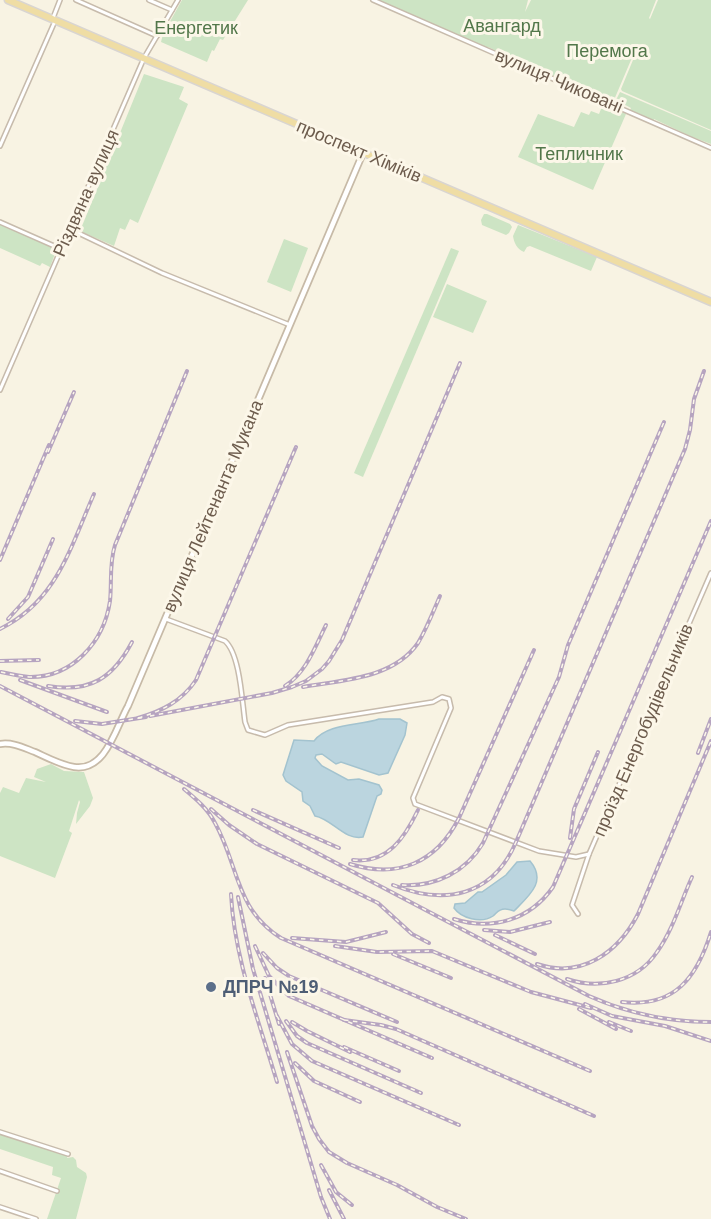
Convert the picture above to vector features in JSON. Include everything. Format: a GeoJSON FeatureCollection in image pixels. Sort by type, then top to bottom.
{"type":"FeatureCollection","features":[{"type":"Feature","properties":{"kind":"main road","name":"проспект Хіміків"},"geometry":{"type":"LineString","coordinates":[[8,0],[711,302]]}},
{"type":"Feature","properties":{"kind":"main road","name":"вулиця Лейтенанта Мукана"},"geometry":{"type":"LineString","coordinates":[[0,744],[17,745],[77,768],[88,766],[99,759],[109,746],[363,153]]}},
{"type":"Feature","properties":{"kind":"street"},"geometry":{"type":"LineString","coordinates":[[0,146],[54,20],[60,0]]}},
{"type":"Feature","properties":{"kind":"street"},"geometry":{"type":"LineString","coordinates":[[75,0],[157,36]]}},
{"type":"Feature","properties":{"kind":"street"},"geometry":{"type":"LineString","coordinates":[[149,0],[172,10]]}},
{"type":"Feature","properties":{"kind":"street","name":"Різдвяна вулиця"},"geometry":{"type":"LineString","coordinates":[[0,390],[144,59],[178,0]]}},
{"type":"Feature","properties":{"kind":"street","name":"вулиця Чиковані"},"geometry":{"type":"LineString","coordinates":[[373,0],[711,148]]}},
{"type":"Feature","properties":{"kind":"street"},"geometry":{"type":"LineString","coordinates":[[0,222],[61,249]]}},
{"type":"Feature","properties":{"kind":"street"},"geometry":{"type":"LineString","coordinates":[[70,230],[162,273],[291,325]]}},
{"type":"Feature","properties":{"kind":"street","name":"проїзд Енергобудівельників"},"geometry":{"type":"LineString","coordinates":[[578,914],[572,905],[589,854],[711,573]]}},
{"type":"Feature","properties":{"kind":"street","name":"проїзд Енергобудівельників"},"geometry":{"type":"LineString","coordinates":[[164,618],[225,641],[230,645],[235,657],[246,727],[252,732],[265,735],[288,725],[433,702],[442,697],[449,699],[451,708],[413,798],[415,804],[539,851],[576,857],[589,854]]}},
{"type":"Feature","properties":{"kind":"street"},"geometry":{"type":"LineString","coordinates":[[0,1132],[68,1154]]}},
{"type":"Feature","properties":{"kind":"street"},"geometry":{"type":"LineString","coordinates":[[0,1171],[57,1191]]}},
{"type":"Feature","properties":{"kind":"street"},"geometry":{"type":"LineString","coordinates":[[0,1206],[36,1219]]}},
{"type":"Feature","properties":{"kind":"green space","name":"Енергетик"},"geometry":{"type":"Polygon","coordinates":[[[182,0],[248,0],[223,40],[220,39],[214,51],[212,50],[207,62],[161,42],[182,0]]]}},
{"type":"Feature","properties":{"kind":"green space"},"geometry":{"type":"Polygon","coordinates":[[[376,0],[528,0],[525,12],[531,0],[656,0],[650,19],[658,0],[711,0],[711,130],[622,91],[633,60],[631,60],[614,100],[606,99],[376,0]]]}},
{"type":"Feature","properties":{"kind":"green space"},"geometry":{"type":"Polygon","coordinates":[[[144,74],[184,87],[179,99],[188,104],[138,223],[130,219],[125,230],[120,228],[114,246],[80,231],[144,74]]]}},
{"type":"Feature","properties":{"kind":"green space"},"geometry":{"type":"Polygon","coordinates":[[[620,92],[711,131],[711,144],[630,110],[631,108],[616,100],[620,92]]]}},
{"type":"Feature","properties":{"kind":"green space","name":"Тепличник"},"geometry":{"type":"Polygon","coordinates":[[[603,104],[626,114],[593,190],[518,157],[538,114],[574,127],[581,112],[589,115],[591,111],[599,114],[603,104]]]}},
{"type":"Feature","properties":{"kind":"green space"},"geometry":{"type":"Polygon","coordinates":[[[484,214],[510,224],[512,227],[509,233],[506,235],[482,225],[481,220],[484,214]]]}},
{"type":"Feature","properties":{"kind":"green space"},"geometry":{"type":"Polygon","coordinates":[[[0,224],[54,247],[56,251],[50,267],[42,263],[40,266],[0,248],[0,224]]]}},
{"type":"Feature","properties":{"kind":"green space"},"geometry":{"type":"Polygon","coordinates":[[[518,225],[597,257],[591,271],[530,246],[524,252],[522,251],[516,246],[513,236],[518,225]]]}},
{"type":"Feature","properties":{"kind":"green space"},"geometry":{"type":"Polygon","coordinates":[[[284,239],[308,248],[291,292],[267,282],[284,239]]]}},
{"type":"Feature","properties":{"kind":"green space"},"geometry":{"type":"Polygon","coordinates":[[[451,248],[459,251],[363,477],[354,473],[451,248]]]}},
{"type":"Feature","properties":{"kind":"green space"},"geometry":{"type":"Polygon","coordinates":[[[447,284],[487,301],[473,333],[433,317],[447,284]]]}},
{"type":"Feature","properties":{"kind":"green space"},"geometry":{"type":"Polygon","coordinates":[[[51,764],[64,771],[84,772],[93,798],[90,806],[76,824],[79,800],[69,831],[72,833],[55,878],[0,856],[0,793],[3,787],[19,793],[26,778],[46,782],[34,777],[37,769],[51,764]]]}},
{"type":"Feature","properties":{"kind":"green space"},"geometry":{"type":"Polygon","coordinates":[[[0,1132],[68,1154],[67,1158],[73,1157],[76,1160],[77,1167],[86,1173],[87,1177],[76,1219],[47,1219],[61,1178],[52,1175],[53,1167],[0,1149],[0,1132]]]}},
{"type":"Feature","properties":{"kind":"water"},"geometry":{"type":"Polygon","coordinates":[[[379,719],[400,719],[407,723],[405,735],[388,773],[379,775],[341,762],[336,764],[322,754],[316,755],[315,758],[322,766],[348,780],[359,779],[379,785],[382,790],[377,796],[363,837],[350,836],[315,816],[310,806],[303,801],[302,792],[286,781],[283,775],[294,740],[314,741],[320,735],[335,728],[379,719]]]}},
{"type":"Feature","properties":{"kind":"water"},"geometry":{"type":"Polygon","coordinates":[[[530,861],[535,868],[537,881],[531,893],[514,911],[503,909],[493,916],[477,920],[461,915],[454,908],[455,904],[465,903],[506,875],[517,862],[530,861]]]}},
{"type":"Feature","properties":{"kind":"railway"},"geometry":{"type":"LineString","coordinates":[[150,716],[272,693],[306,681],[322,669],[342,640],[460,363]]}},
{"type":"Feature","properties":{"kind":"railway"},"geometry":{"type":"LineString","coordinates":[[1,672],[29,677],[45,676],[72,664],[93,643],[107,616],[115,545],[187,371]]}},
{"type":"Feature","properties":{"kind":"railway"},"geometry":{"type":"LineString","coordinates":[[393,885],[431,895],[465,892],[481,885],[506,860],[516,842],[685,449],[694,399],[704,371]]}},
{"type":"Feature","properties":{"kind":"railway"},"geometry":{"type":"LineString","coordinates":[[48,452],[74,392]]}},
{"type":"Feature","properties":{"kind":"railway"},"geometry":{"type":"LineString","coordinates":[[402,885],[426,883],[448,876],[468,862],[483,843],[559,677],[568,645],[664,422]]}},
{"type":"Feature","properties":{"kind":"railway"},"geometry":{"type":"LineString","coordinates":[[0,560],[49,445]]}},
{"type":"Feature","properties":{"kind":"railway"},"geometry":{"type":"LineString","coordinates":[[138,718],[171,704],[196,680],[296,447]]}},
{"type":"Feature","properties":{"kind":"railway"},"geometry":{"type":"LineString","coordinates":[[0,629],[35,604],[48,588],[69,553],[94,494]]}},
{"type":"Feature","properties":{"kind":"railway"},"geometry":{"type":"LineString","coordinates":[[454,919],[482,924],[509,920],[533,908],[553,887],[711,521]]}},
{"type":"Feature","properties":{"kind":"railway"},"geometry":{"type":"LineString","coordinates":[[8,619],[28,597],[53,539]]}},
{"type":"Feature","properties":{"kind":"railway"},"geometry":{"type":"LineString","coordinates":[[303,687],[366,676],[395,664],[418,643],[440,596]]}},
{"type":"Feature","properties":{"kind":"railway"},"geometry":{"type":"LineString","coordinates":[[285,686],[304,667],[326,625]]}},
{"type":"Feature","properties":{"kind":"railway"},"geometry":{"type":"LineString","coordinates":[[48,686],[76,687],[99,680],[117,665],[132,642]]}},
{"type":"Feature","properties":{"kind":"railway"},"geometry":{"type":"LineString","coordinates":[[350,864],[384,869],[414,864],[427,856],[450,834],[534,650]]}},
{"type":"Feature","properties":{"kind":"railway"},"geometry":{"type":"LineString","coordinates":[[0,661],[39,660]]}},
{"type":"Feature","properties":{"kind":"railway"},"geometry":{"type":"LineString","coordinates":[[20,680],[107,712]]}},
{"type":"Feature","properties":{"kind":"railway"},"geometry":{"type":"LineString","coordinates":[[0,686],[589,996],[648,1015],[711,1022]]}},
{"type":"Feature","properties":{"kind":"railway"},"geometry":{"type":"LineString","coordinates":[[75,721],[102,724],[146,717]]}},
{"type":"Feature","properties":{"kind":"railway"},"geometry":{"type":"LineString","coordinates":[[698,753],[711,719]]}},
{"type":"Feature","properties":{"kind":"railway"},"geometry":{"type":"LineString","coordinates":[[537,964],[553,968],[583,965],[609,951],[630,928],[711,741]]}},
{"type":"Feature","properties":{"kind":"railway"},"geometry":{"type":"LineString","coordinates":[[570,838],[574,809],[598,752]]}},
{"type":"Feature","properties":{"kind":"railway"},"geometry":{"type":"LineString","coordinates":[[184,789],[201,804],[212,818],[223,839],[246,900],[255,914],[281,938],[590,1071]]}},
{"type":"Feature","properties":{"kind":"railway"},"geometry":{"type":"LineString","coordinates":[[211,809],[229,825],[257,844],[378,903],[412,934],[429,943]]}},
{"type":"Feature","properties":{"kind":"railway"},"geometry":{"type":"LineString","coordinates":[[253,810],[339,848]]}},
{"type":"Feature","properties":{"kind":"railway"},"geometry":{"type":"LineString","coordinates":[[353,860],[376,858],[394,847],[418,810]]}},
{"type":"Feature","properties":{"kind":"railway"},"geometry":{"type":"LineString","coordinates":[[567,979],[592,984],[616,981],[628,977],[649,962],[663,943],[692,877]]}},
{"type":"Feature","properties":{"kind":"railway"},"geometry":{"type":"LineString","coordinates":[[231,894],[242,966],[277,1082]]}},
{"type":"Feature","properties":{"kind":"railway"},"geometry":{"type":"LineString","coordinates":[[238,897],[253,969],[321,1197],[330,1219]]}},
{"type":"Feature","properties":{"kind":"railway"},"geometry":{"type":"LineString","coordinates":[[484,930],[510,932],[550,922]]}},
{"type":"Feature","properties":{"kind":"railway"},"geometry":{"type":"LineString","coordinates":[[292,938],[346,942],[386,932]]}},
{"type":"Feature","properties":{"kind":"railway"},"geometry":{"type":"LineString","coordinates":[[622,1002],[640,1003],[656,1000],[681,986],[699,963],[711,932]]}},
{"type":"Feature","properties":{"kind":"railway"},"geometry":{"type":"LineString","coordinates":[[495,935],[535,954]]}},
{"type":"Feature","properties":{"kind":"railway"},"geometry":{"type":"LineString","coordinates":[[255,946],[269,976],[289,996],[432,1058]]}},
{"type":"Feature","properties":{"kind":"railway"},"geometry":{"type":"LineString","coordinates":[[335,946],[377,952],[432,951],[531,992],[591,1008]]}},
{"type":"Feature","properties":{"kind":"railway"},"geometry":{"type":"LineString","coordinates":[[263,953],[277,968],[289,976],[397,1022]]}},
{"type":"Feature","properties":{"kind":"railway"},"geometry":{"type":"LineString","coordinates":[[393,954],[451,978]]}},
{"type":"Feature","properties":{"kind":"railway"},"geometry":{"type":"LineString","coordinates":[[265,978],[279,1024]]}},
{"type":"Feature","properties":{"kind":"railway"},"geometry":{"type":"LineString","coordinates":[[585,1004],[612,1016],[665,1026],[711,1041]]}},
{"type":"Feature","properties":{"kind":"railway"},"geometry":{"type":"LineString","coordinates":[[579,1009],[616,1029]]}},
{"type":"Feature","properties":{"kind":"railway"},"geometry":{"type":"LineString","coordinates":[[277,1016],[292,1044],[312,1061],[459,1125]]}},
{"type":"Feature","properties":{"kind":"railway"},"geometry":{"type":"LineString","coordinates":[[344,1020],[396,1029],[594,1116]]}},
{"type":"Feature","properties":{"kind":"railway"},"geometry":{"type":"LineString","coordinates":[[286,1021],[297,1036],[307,1043],[421,1093]]}},
{"type":"Feature","properties":{"kind":"railway"},"geometry":{"type":"LineString","coordinates":[[292,1022],[350,1052]]}},
{"type":"Feature","properties":{"kind":"railway"},"geometry":{"type":"LineString","coordinates":[[609,1022],[631,1031]]}},
{"type":"Feature","properties":{"kind":"railway"},"geometry":{"type":"LineString","coordinates":[[344,1047],[399,1071]]}},
{"type":"Feature","properties":{"kind":"railway"},"geometry":{"type":"LineString","coordinates":[[287,1052],[312,1126],[329,1152],[347,1163],[466,1219]]}},
{"type":"Feature","properties":{"kind":"railway"},"geometry":{"type":"LineString","coordinates":[[295,1063],[314,1081],[360,1102]]}},
{"type":"Feature","properties":{"kind":"railway"},"geometry":{"type":"LineString","coordinates":[[321,1165],[336,1192],[352,1205]]}},
{"type":"Feature","properties":{"kind":"railway"},"geometry":{"type":"LineString","coordinates":[[329,1190],[344,1219]]}},
{"type":"Feature","properties":{"kind":"place","name":"ДПРЧ №19"},"geometry":{"type":"Point","coordinates":[211,987]}},
{"type":"Feature","properties":{"kind":"park label","name":"Авангард"},"geometry":{"type":"Point","coordinates":[502,26]}},
{"type":"Feature","properties":{"kind":"park label","name":"Перемога"},"geometry":{"type":"Point","coordinates":[607,51]}}]}
